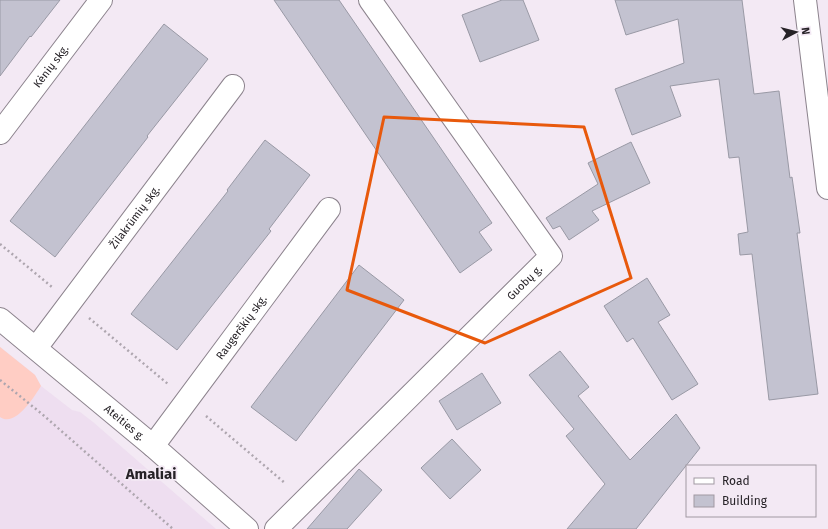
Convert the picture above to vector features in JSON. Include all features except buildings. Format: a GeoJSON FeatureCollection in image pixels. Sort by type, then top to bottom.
{"type":"FeatureCollection","features":[{"type":"Feature","properties":{"kind":"street","name":"Kėnių skg."},"geometry":{"type":"LineString","coordinates":[[0,133],[102,0]]}},
{"type":"Feature","properties":{"kind":"street"},"geometry":{"type":"LineString","coordinates":[[805,0],[828,188]]}},
{"type":"Feature","properties":{"kind":"street","name":"Guobų g."},"geometry":{"type":"LineString","coordinates":[[276,529],[551,256],[376,3]]}},
{"type":"Feature","properties":{"kind":"street","name":"Žilakrūmių skg."},"geometry":{"type":"LineString","coordinates":[[36,348],[233,86]]}},
{"type":"Feature","properties":{"kind":"street","name":"Raugerškių skg."},"geometry":{"type":"LineString","coordinates":[[153,446],[329,209]]}},
{"type":"Feature","properties":{"kind":"street","name":"Ateities g."},"geometry":{"type":"LineString","coordinates":[[0,319],[153,446],[247,529]]}},
{"type":"Feature","properties":{"kind":"path"},"geometry":{"type":"LineString","coordinates":[[0,244],[304,500]]}},
{"type":"Feature","properties":{"kind":"path"},"geometry":{"type":"LineString","coordinates":[[0,380],[42,414],[173,529]]}},
{"type":"Feature","properties":{"kind":"highlighted area"},"geometry":{"type":"Polygon","coordinates":[[[384,117],[584,127],[631,278],[485,343],[347,290],[384,117]]]}},
{"type":"Feature","properties":{"kind":"shaded area"},"geometry":{"type":"Polygon","coordinates":[[[0,347],[35,375],[41,386],[72,410],[80,412],[93,422],[216,529],[0,529],[0,347]]]}},
{"type":"Feature","properties":{"kind":"shaded area"},"geometry":{"type":"Polygon","coordinates":[[[0,347],[35,375],[41,386],[24,410],[12,418],[6,419],[0,417],[0,347]]]}},
{"type":"Feature","properties":{"kind":"district","name":"Amaliai"},"geometry":{"type":"Point","coordinates":[151,474]}}]}
